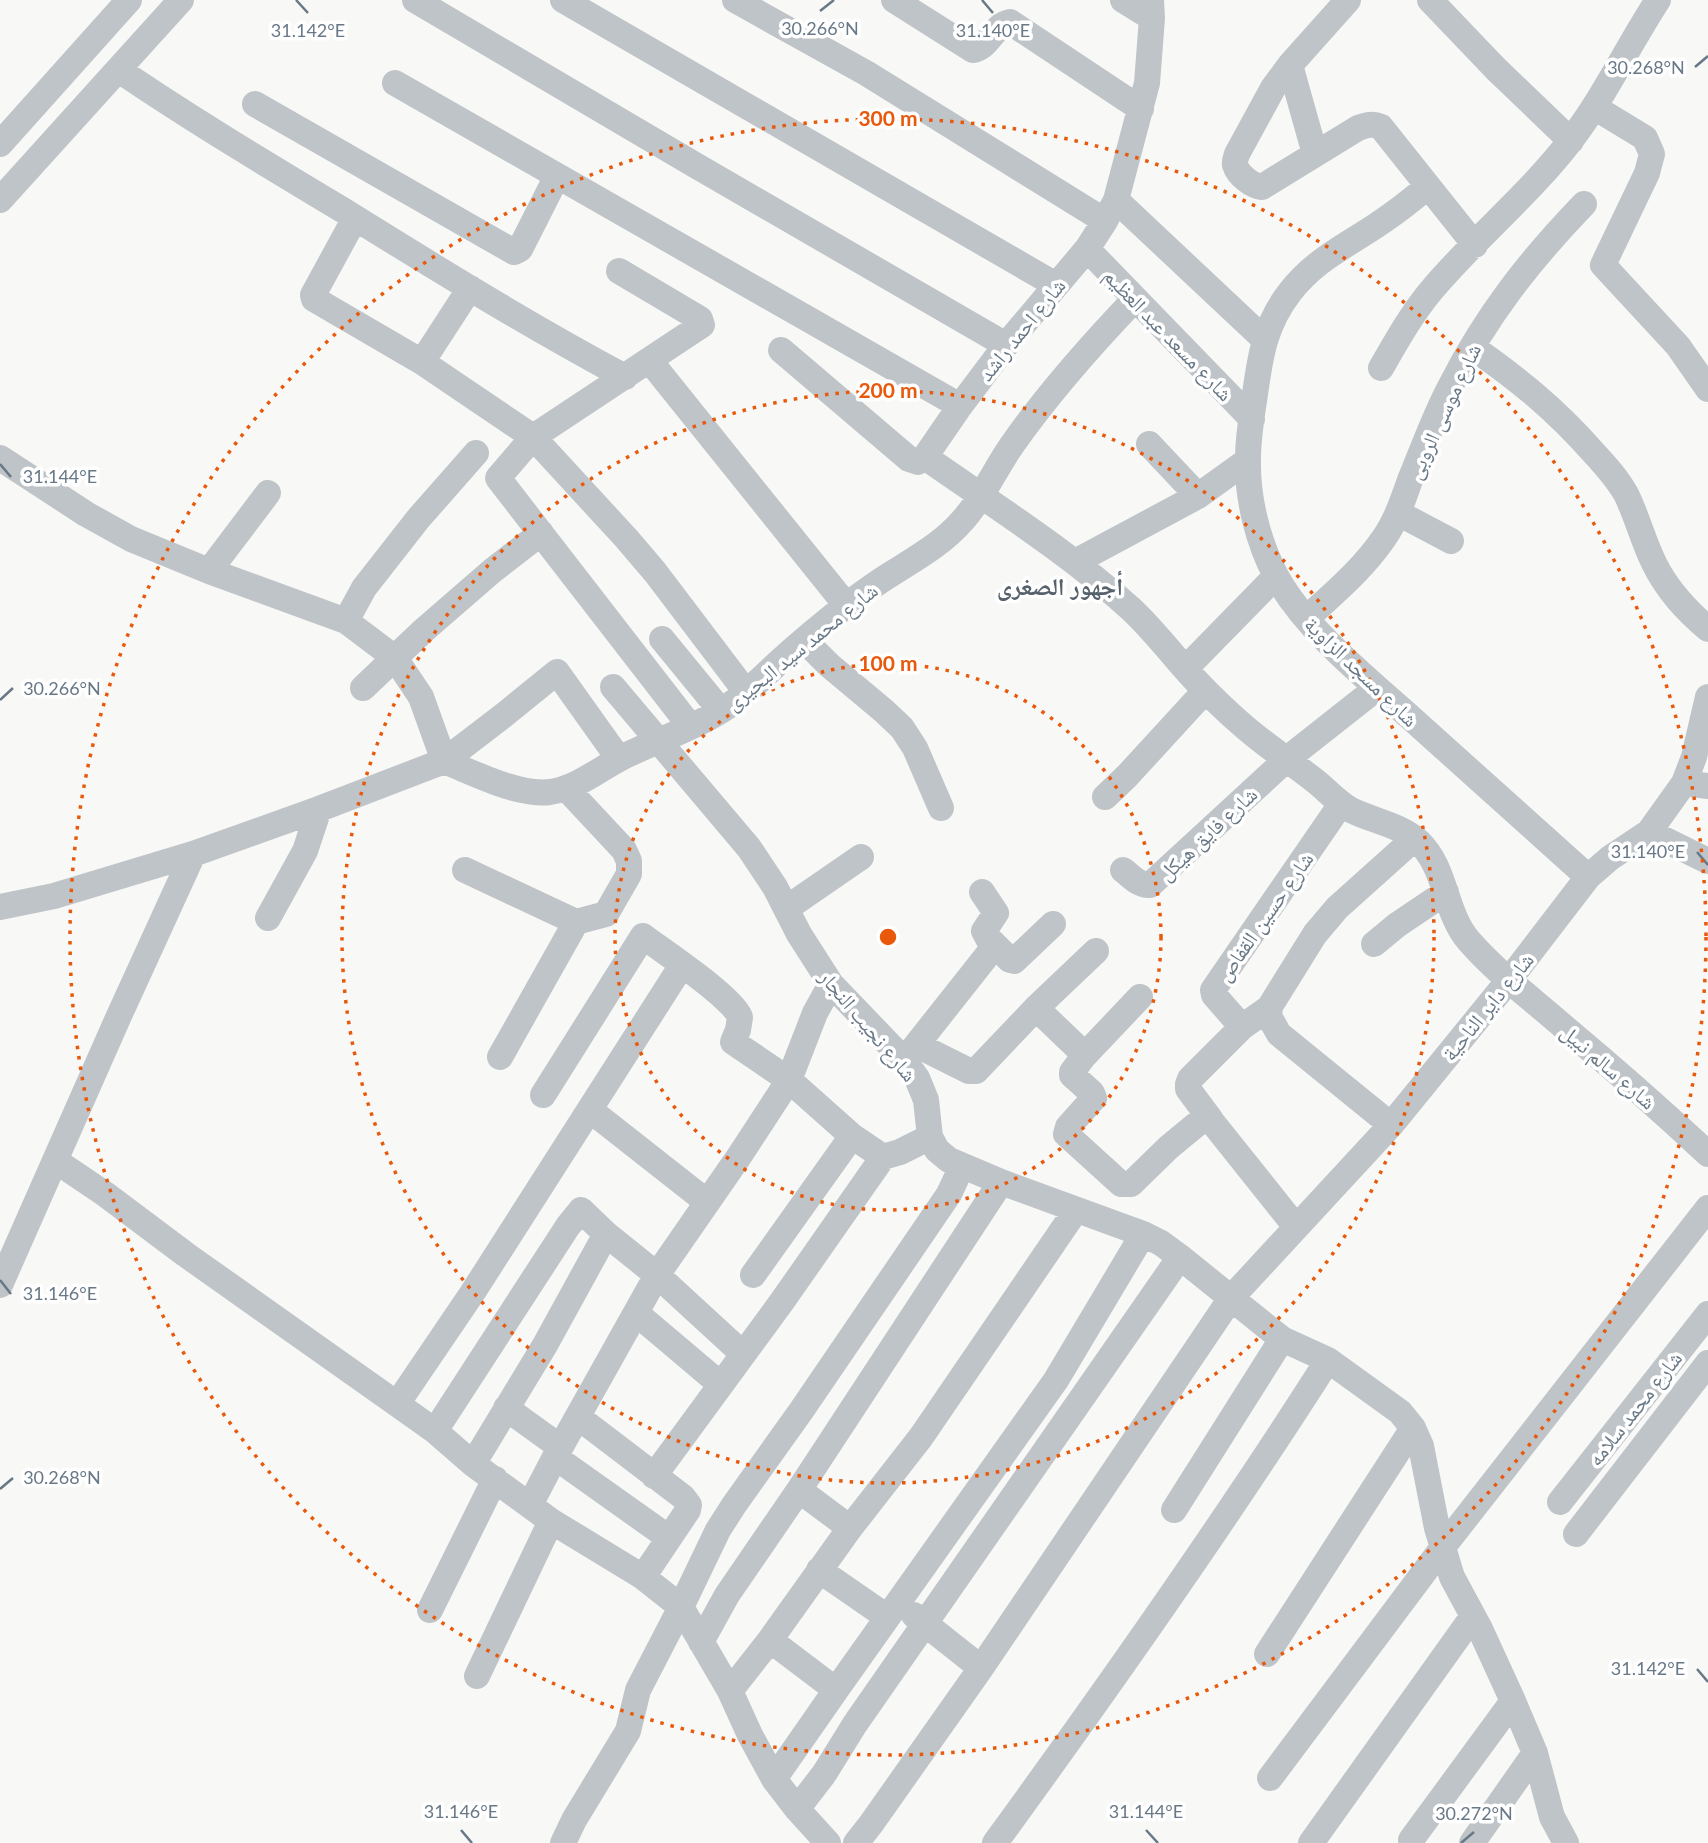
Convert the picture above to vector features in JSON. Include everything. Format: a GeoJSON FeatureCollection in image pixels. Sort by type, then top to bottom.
{"type":"FeatureCollection","features":[{"type":"Feature","properties":{"kind":"street"},"geometry":{"type":"LineString","coordinates":[[0,144],[129,0]]}},
{"type":"Feature","properties":{"kind":"street"},"geometry":{"type":"LineString","coordinates":[[0,200],[181,0]]}},
{"type":"Feature","properties":{"kind":"street"},"geometry":{"type":"LineString","coordinates":[[415,0],[1006,345]]}},
{"type":"Feature","properties":{"kind":"street"},"geometry":{"type":"LineString","coordinates":[[563,0],[1056,285]]}},
{"type":"Feature","properties":{"kind":"street"},"geometry":{"type":"LineString","coordinates":[[735,0],[1111,211],[1264,338]]}},
{"type":"Feature","properties":{"kind":"street"},"geometry":{"type":"LineString","coordinates":[[894,0],[973,50],[980,49],[1002,24],[1010,22],[1141,109]]}},
{"type":"Feature","properties":{"kind":"street"},"geometry":{"type":"LineString","coordinates":[[1123,0],[1152,9]]}},
{"type":"Feature","properties":{"kind":"street"},"geometry":{"type":"LineString","coordinates":[[1348,0],[1290,65],[1267,99],[1237,154],[1237,170],[1252,184],[1262,187],[1358,128],[1369,124],[1377,125],[1475,245]]}},
{"type":"Feature","properties":{"kind":"street"},"geometry":{"type":"LineString","coordinates":[[1430,0],[1496,69],[1571,141]]}},
{"type":"Feature","properties":{"kind":"street"},"geometry":{"type":"LineString","coordinates":[[1381,368],[1409,320],[1429,293],[1571,141],[1657,0]]}},
{"type":"Feature","properties":{"kind":"street","name":"شارع احمد راشد"},"geometry":{"type":"LineString","coordinates":[[925,457],[1006,345],[1087,249],[1111,211],[1147,83],[1152,9]]}},
{"type":"Feature","properties":{"kind":"street"},"geometry":{"type":"LineString","coordinates":[[1290,65],[1315,153]]}},
{"type":"Feature","properties":{"kind":"street"},"geometry":{"type":"LineString","coordinates":[[119,70],[470,288],[625,377]]}},
{"type":"Feature","properties":{"kind":"street"},"geometry":{"type":"LineString","coordinates":[[396,83],[960,406]]}},
{"type":"Feature","properties":{"kind":"street"},"geometry":{"type":"LineString","coordinates":[[255,104],[514,252],[520,249],[557,176]]}},
{"type":"Feature","properties":{"kind":"street"},"geometry":{"type":"LineString","coordinates":[[1594,107],[1645,138],[1652,154],[1647,173],[1603,265],[1678,346],[1708,389]]}},
{"type":"Feature","properties":{"kind":"street","name":"شارع مسجد الزاوية"},"geometry":{"type":"LineString","coordinates":[[1428,187],[1378,225],[1328,255],[1289,293],[1274,316],[1264,338],[1248,460],[1251,500],[1257,526],[1276,576],[1307,618],[1377,688],[1588,877]]}},
{"type":"Feature","properties":{"kind":"street","name":"شارع موسى الروبى"},"geometry":{"type":"LineString","coordinates":[[1307,618],[1370,557],[1385,536],[1398,513],[1449,389],[1472,347],[1511,287],[1546,244],[1584,204]]}},
{"type":"Feature","properties":{"kind":"street"},"geometry":{"type":"LineString","coordinates":[[355,218],[313,297],[422,362],[533,437],[655,572],[746,692]]}},
{"type":"Feature","properties":{"kind":"street","name":"شارع مسعد عبد العظيم"},"geometry":{"type":"LineString","coordinates":[[1087,249],[1252,419]]}},
{"type":"Feature","properties":{"kind":"street"},"geometry":{"type":"LineString","coordinates":[[619,271],[702,322],[700,327],[533,437],[498,478],[690,726]]}},
{"type":"Feature","properties":{"kind":"street"},"geometry":{"type":"LineString","coordinates":[[422,362],[470,288]]}},
{"type":"Feature","properties":{"kind":"street","name":"شارع محمد سيد البحيرى"},"geometry":{"type":"LineString","coordinates":[[444,761],[527,791],[568,789],[619,759],[722,711],[846,606],[922,556],[963,520],[1049,395],[1135,299]]}},
{"type":"Feature","properties":{"kind":"street"},"geometry":{"type":"LineString","coordinates":[[1472,347],[1512,374],[1544,401],[1614,476],[1625,494],[1653,563],[1669,589],[1708,629]]}},
{"type":"Feature","properties":{"kind":"street"},"geometry":{"type":"LineString","coordinates":[[781,350],[909,459],[918,462],[925,457],[1075,562],[1134,612],[1205,691],[1258,738],[1341,804],[1415,838],[1325,920],[1269,1009],[1242,1027],[1188,1084],[1191,1093],[1211,1120],[1296,1227]]}},
{"type":"Feature","properties":{"kind":"street"},"geometry":{"type":"LineString","coordinates":[[650,361],[846,606]]}},
{"type":"Feature","properties":{"kind":"street"},"geometry":{"type":"LineString","coordinates":[[1149,444],[1198,496]]}},
{"type":"Feature","properties":{"kind":"street"},"geometry":{"type":"LineString","coordinates":[[346,621],[364,588],[418,519],[476,453]]}},
{"type":"Feature","properties":{"kind":"street"},"geometry":{"type":"LineString","coordinates":[[0,458],[86,514],[131,539],[209,571],[346,621],[395,658],[421,697],[444,761]]}},
{"type":"Feature","properties":{"kind":"street"},"geometry":{"type":"LineString","coordinates":[[1075,562],[1198,496],[1248,460]]}},
{"type":"Feature","properties":{"kind":"street"},"geometry":{"type":"LineString","coordinates":[[209,571],[268,493]]}},
{"type":"Feature","properties":{"kind":"street"},"geometry":{"type":"LineString","coordinates":[[1398,513],[1451,541]]}},
{"type":"Feature","properties":{"kind":"street"},"geometry":{"type":"LineString","coordinates":[[363,688],[424,630],[541,533]]}},
{"type":"Feature","properties":{"kind":"street"},"geometry":{"type":"LineString","coordinates":[[1186,668],[1276,576]]}},
{"type":"Feature","properties":{"kind":"street"},"geometry":{"type":"LineString","coordinates":[[662,639],[722,711]]}},
{"type":"Feature","properties":{"kind":"street"},"geometry":{"type":"LineString","coordinates":[[804,640],[902,728],[915,748],[941,808]]}},
{"type":"Feature","properties":{"kind":"street"},"geometry":{"type":"LineString","coordinates":[[0,907],[54,896],[193,854],[444,761],[557,672],[619,759]]}},
{"type":"Feature","properties":{"kind":"street","name":"شارع نجيب النجار"},"geometry":{"type":"LineString","coordinates":[[613,687],[763,867],[799,934],[831,984],[911,1052],[926,1100],[930,1137]]}},
{"type":"Feature","properties":{"kind":"street"},"geometry":{"type":"LineString","coordinates":[[1287,759],[1377,688]]}},
{"type":"Feature","properties":{"kind":"street"},"geometry":{"type":"LineString","coordinates":[[1105,797],[1205,691]]}},
{"type":"Feature","properties":{"kind":"street","name":"شارع داير الناحية"},"geometry":{"type":"LineString","coordinates":[[856,1843],[981,1668],[1231,1298],[1391,1125],[1509,980],[1588,877],[1610,858],[1649,832],[1696,784],[1694,757],[1708,697]]}},
{"type":"Feature","properties":{"kind":"street","name":"شارع فايق هيكل"},"geometry":{"type":"LineString","coordinates":[[1122,870],[1140,883],[1150,885],[1287,759]]}},
{"type":"Feature","properties":{"kind":"street"},"geometry":{"type":"LineString","coordinates":[[465,870],[576,922],[606,914],[629,874],[629,861],[624,850],[568,789]]}},
{"type":"Feature","properties":{"kind":"street","name":"شارع حسين القفاص"},"geometry":{"type":"LineString","coordinates":[[1242,1027],[1214,995],[1213,990],[1341,804]]}},
{"type":"Feature","properties":{"kind":"street"},"geometry":{"type":"LineString","coordinates":[[268,919],[305,851],[319,809]]}},
{"type":"Feature","properties":{"kind":"street"},"geometry":{"type":"LineString","coordinates":[[1649,832],[1708,860]]}},
{"type":"Feature","properties":{"kind":"street","name":"شارع سالم نبيل"},"geometry":{"type":"LineString","coordinates":[[1415,838],[1435,863],[1457,921],[1469,940],[1509,980],[1653,1102],[1708,1154]]}},
{"type":"Feature","properties":{"kind":"street"},"geometry":{"type":"LineString","coordinates":[[0,1285],[193,854]]}},
{"type":"Feature","properties":{"kind":"street"},"geometry":{"type":"LineString","coordinates":[[787,908],[861,857]]}},
{"type":"Feature","properties":{"kind":"street"},"geometry":{"type":"LineString","coordinates":[[982,892],[996,913],[984,931],[1010,960],[1014,961],[1053,924]]}},
{"type":"Feature","properties":{"kind":"street"},"geometry":{"type":"LineString","coordinates":[[1374,944],[1420,907],[1446,892]]}},
{"type":"Feature","properties":{"kind":"street"},"geometry":{"type":"LineString","coordinates":[[606,914],[643,936],[724,998],[740,1017],[733,1042],[789,1080],[852,1136],[883,1157]]}},
{"type":"Feature","properties":{"kind":"street"},"geometry":{"type":"LineString","coordinates":[[499,1057],[576,922]]}},
{"type":"Feature","properties":{"kind":"street"},"geometry":{"type":"LineString","coordinates":[[543,1095],[643,936]]}},
{"type":"Feature","properties":{"kind":"street"},"geometry":{"type":"LineString","coordinates":[[992,942],[992,951],[911,1052],[969,1071],[976,1070],[1096,951]]}},
{"type":"Feature","properties":{"kind":"street"},"geometry":{"type":"LineString","coordinates":[[397,1404],[473,1292],[682,965]]}},
{"type":"Feature","properties":{"kind":"street"},"geometry":{"type":"LineString","coordinates":[[530,1505],[657,1275],[789,1080],[815,1013],[831,984]]}},
{"type":"Feature","properties":{"kind":"street"},"geometry":{"type":"LineString","coordinates":[[1140,997],[1073,1069],[1072,1075],[1094,1098],[1068,1127],[1068,1136],[1121,1184],[1126,1185],[1135,1181],[1169,1147],[1203,1119],[1211,1120]]}},
{"type":"Feature","properties":{"kind":"street"},"geometry":{"type":"LineString","coordinates":[[1036,1008],[1083,1051],[1084,1056]]}},
{"type":"Feature","properties":{"kind":"street"},"geometry":{"type":"LineString","coordinates":[[1269,1009],[1273,1026],[1279,1034],[1391,1125]]}},
{"type":"Feature","properties":{"kind":"street"},"geometry":{"type":"LineString","coordinates":[[590,1110],[707,1202]]}},
{"type":"Feature","properties":{"kind":"street"},"geometry":{"type":"LineString","coordinates":[[753,1275],[852,1136]]}},
{"type":"Feature","properties":{"kind":"street"},"geometry":{"type":"LineString","coordinates":[[653,1476],[883,1157],[930,1137],[937,1150],[962,1166],[1161,1243],[1282,1339],[1328,1360],[1400,1412],[1413,1428],[1423,1457],[1451,1577],[1473,1616],[1513,1701],[1535,1753],[1552,1816],[1566,1843]]}},
{"type":"Feature","properties":{"kind":"street"},"geometry":{"type":"LineString","coordinates":[[56,1161],[435,1431],[473,1464],[551,1521],[643,1577],[681,1607],[730,1691],[774,1779],[828,1843]]}},
{"type":"Feature","properties":{"kind":"street"},"geometry":{"type":"LineString","coordinates":[[563,1843],[628,1731],[638,1690],[718,1530],[949,1194],[962,1166]]}},
{"type":"Feature","properties":{"kind":"street"},"geometry":{"type":"LineString","coordinates":[[701,1642],[727,1595],[1001,1182]]}},
{"type":"Feature","properties":{"kind":"street"},"geometry":{"type":"LineString","coordinates":[[1270,1778],[1443,1547],[1708,1208]]}},
{"type":"Feature","properties":{"kind":"street"},"geometry":{"type":"LineString","coordinates":[[435,1431],[579,1211],[583,1210],[606,1234],[657,1275],[743,1354]]}},
{"type":"Feature","properties":{"kind":"street"},"geometry":{"type":"LineString","coordinates":[[730,1691],[921,1437],[1076,1210]]}},
{"type":"Feature","properties":{"kind":"street"},"geometry":{"type":"LineString","coordinates":[[473,1464],[545,1345],[606,1234]]}},
{"type":"Feature","properties":{"kind":"street"},"geometry":{"type":"LineString","coordinates":[[774,1779],[1056,1380],[1143,1234]]}},
{"type":"Feature","properties":{"kind":"street"},"geometry":{"type":"LineString","coordinates":[[797,1809],[1180,1257]]}},
{"type":"Feature","properties":{"kind":"street"},"geometry":{"type":"LineString","coordinates":[[636,1313],[720,1384]]}},
{"type":"Feature","properties":{"kind":"street","name":"شارع محمد سلامه"},"geometry":{"type":"LineString","coordinates":[[1560,1502],[1708,1314]]}},
{"type":"Feature","properties":{"kind":"street"},"geometry":{"type":"LineString","coordinates":[[1174,1510],[1282,1339]]}},
{"type":"Feature","properties":{"kind":"street"},"geometry":{"type":"LineString","coordinates":[[995,1843],[1140,1641],[1328,1360]]}},
{"type":"Feature","properties":{"kind":"street"},"geometry":{"type":"LineString","coordinates":[[1576,1534],[1708,1363]]}},
{"type":"Feature","properties":{"kind":"street"},"geometry":{"type":"LineString","coordinates":[[1056,1380],[1079,1402]]}},
{"type":"Feature","properties":{"kind":"street"},"geometry":{"type":"LineString","coordinates":[[506,1408],[557,1452],[669,1538]]}},
{"type":"Feature","properties":{"kind":"street"},"geometry":{"type":"LineString","coordinates":[[578,1417],[683,1497],[688,1505],[688,1510],[643,1577]]}},
{"type":"Feature","properties":{"kind":"street"},"geometry":{"type":"LineString","coordinates":[[1267,1654],[1413,1428]]}},
{"type":"Feature","properties":{"kind":"street"},"geometry":{"type":"LineString","coordinates":[[430,1610],[495,1479]]}},
{"type":"Feature","properties":{"kind":"street"},"geometry":{"type":"LineString","coordinates":[[799,1489],[850,1528]]}},
{"type":"Feature","properties":{"kind":"street"},"geometry":{"type":"LineString","coordinates":[[477,1676],[551,1521]]}},
{"type":"Feature","properties":{"kind":"street"},"geometry":{"type":"LineString","coordinates":[[820,1570],[892,1610],[926,1624],[981,1668]]}},
{"type":"Feature","properties":{"kind":"street"},"geometry":{"type":"LineString","coordinates":[[1311,1843],[1473,1616]]}},
{"type":"Feature","properties":{"kind":"street"},"geometry":{"type":"LineString","coordinates":[[770,1640],[836,1690]]}},
{"type":"Feature","properties":{"kind":"street"},"geometry":{"type":"LineString","coordinates":[[1411,1840],[1513,1701]]}},
{"type":"Feature","properties":{"kind":"street"},"geometry":{"type":"LineString","coordinates":[[1472,1843],[1535,1753]]}},
{"type":"Feature","properties":{"kind":"district","name":"أجهور الصغرى"},"geometry":{"type":"Point","coordinates":[1060,585]}}]}
